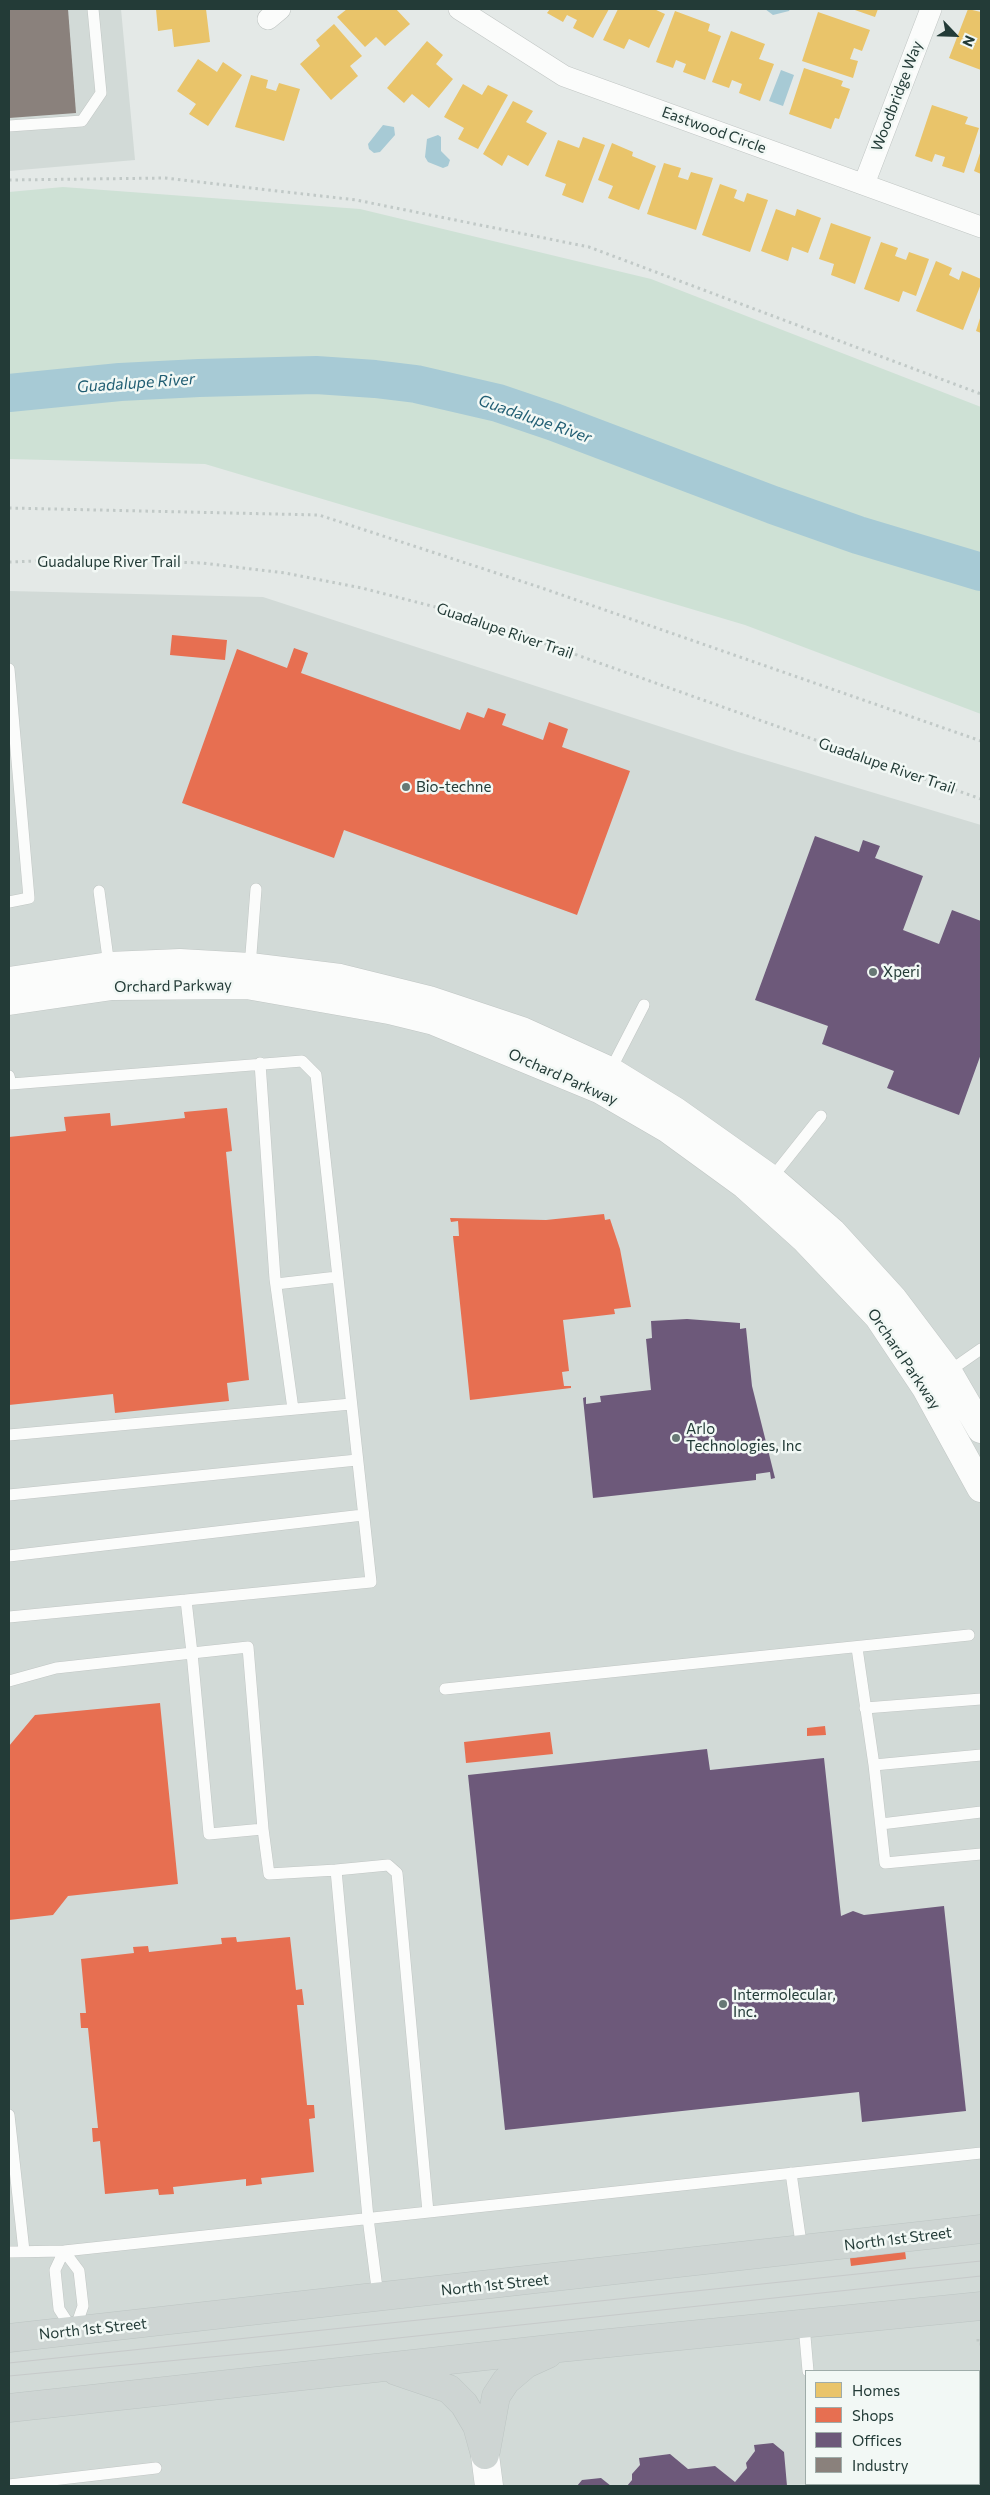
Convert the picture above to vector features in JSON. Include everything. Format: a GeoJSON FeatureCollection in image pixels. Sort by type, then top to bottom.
{"type":"FeatureCollection","features":[{"type":"Feature","properties":{"kind":"main road","name":"Orchard Parkway"},"geometry":{"type":"LineString","coordinates":[[9,981],[109,966],[180,963],[249,976]]}},
{"type":"Feature","properties":{"kind":"main road","name":"Orchard Parkway"},"geometry":{"type":"LineString","coordinates":[[9,1001],[112,986],[249,976],[340,978],[430,1000],[522,1031],[604,1080],[675,1111],[758,1182],[832,1232],[893,1298],[948,1372],[981,1429]]}},
{"type":"Feature","properties":{"kind":"main road","name":"Orchard Parkway"},"geometry":{"type":"LineString","coordinates":[[758,1182],[804,1239],[878,1316],[926,1388],[981,1488]]}},
{"type":"Feature","properties":{"kind":"main road"},"geometry":{"type":"LineString","coordinates":[[926,1388],[948,1372]]}},
{"type":"Feature","properties":{"kind":"main road","name":"North 1st Street"},"geometry":{"type":"LineString","coordinates":[[9,2338],[981,2229]]}},
{"type":"Feature","properties":{"kind":"main road"},"geometry":{"type":"LineString","coordinates":[[9,2408],[559,2348],[981,2306]]}},
{"type":"Feature","properties":{"kind":"main road"},"geometry":{"type":"LineString","coordinates":[[485,2455],[496,2396],[506,2381],[526,2364],[559,2348]]}},
{"type":"Feature","properties":{"kind":"main road"},"geometry":{"type":"LineString","coordinates":[[380,2368],[406,2373],[449,2389],[464,2404],[477,2426],[485,2455],[489,2486]]}},
{"type":"Feature","properties":{"kind":"street","name":"Eastwood Circle"},"geometry":{"type":"LineString","coordinates":[[459,9],[564,76],[981,227]]}},
{"type":"Feature","properties":{"kind":"street","name":"Woodbridge Way"},"geometry":{"type":"LineString","coordinates":[[864,184],[931,9]]}},
{"type":"Feature","properties":{"kind":"lane"},"geometry":{"type":"LineString","coordinates":[[9,126],[82,122],[100,93],[93,9]]}},
{"type":"Feature","properties":{"kind":"lane"},"geometry":{"type":"LineString","coordinates":[[9,669],[29,898],[9,902]]}},
{"type":"Feature","properties":{"kind":"lane"},"geometry":{"type":"LineString","coordinates":[[249,976],[256,889]]}},
{"type":"Feature","properties":{"kind":"lane"},"geometry":{"type":"LineString","coordinates":[[99,891],[109,966]]}},
{"type":"Feature","properties":{"kind":"lane"},"geometry":{"type":"LineString","coordinates":[[604,1080],[644,1005]]}},
{"type":"Feature","properties":{"kind":"lane"},"geometry":{"type":"LineString","coordinates":[[9,1617],[371,1582],[316,1075],[302,1061],[10,1081]]}},
{"type":"Feature","properties":{"kind":"lane"},"geometry":{"type":"LineString","coordinates":[[260,1064],[276,1284],[293,1410]]}},
{"type":"Feature","properties":{"kind":"lane"},"geometry":{"type":"LineString","coordinates":[[758,1182],[821,1116]]}},
{"type":"Feature","properties":{"kind":"lane"},"geometry":{"type":"LineString","coordinates":[[276,1284],[337,1277]]}},
{"type":"Feature","properties":{"kind":"lane"},"geometry":{"type":"LineString","coordinates":[[948,1372],[981,1349]]}},
{"type":"Feature","properties":{"kind":"lane"},"geometry":{"type":"LineString","coordinates":[[9,1435],[351,1404]]}},
{"type":"Feature","properties":{"kind":"lane"},"geometry":{"type":"LineString","coordinates":[[9,1495],[357,1460]]}},
{"type":"Feature","properties":{"kind":"lane"},"geometry":{"type":"LineString","coordinates":[[9,1556],[363,1515]]}},
{"type":"Feature","properties":{"kind":"lane"},"geometry":{"type":"LineString","coordinates":[[186,1600],[209,1834],[264,1829]]}},
{"type":"Feature","properties":{"kind":"lane"},"geometry":{"type":"LineString","coordinates":[[445,1689],[970,1635]]}},
{"type":"Feature","properties":{"kind":"lane"},"geometry":{"type":"LineString","coordinates":[[9,1681],[56,1668],[248,1647],[269,1874],[388,1865],[397,1874],[428,2212]]}},
{"type":"Feature","properties":{"kind":"lane"},"geometry":{"type":"LineString","coordinates":[[857,1648],[874,1765],[885,1863],[981,1854]]}},
{"type":"Feature","properties":{"kind":"lane"},"geometry":{"type":"LineString","coordinates":[[865,1708],[981,1699]]}},
{"type":"Feature","properties":{"kind":"lane"},"geometry":{"type":"LineString","coordinates":[[874,1765],[981,1755]]}},
{"type":"Feature","properties":{"kind":"lane"},"geometry":{"type":"LineString","coordinates":[[881,1824],[981,1812]]}},
{"type":"Feature","properties":{"kind":"lane"},"geometry":{"type":"LineString","coordinates":[[336,1870],[368,2218],[378,2298]]}},
{"type":"Feature","properties":{"kind":"lane"},"geometry":{"type":"LineString","coordinates":[[9,2115],[24,2251]]}},
{"type":"Feature","properties":{"kind":"lane"},"geometry":{"type":"LineString","coordinates":[[9,2252],[64,2251],[981,2153]]}},
{"type":"Feature","properties":{"kind":"lane"},"geometry":{"type":"LineString","coordinates":[[791,2173],[802,2250]]}},
{"type":"Feature","properties":{"kind":"lane"},"geometry":{"type":"LineString","coordinates":[[64,2251],[79,2271],[83,2306],[74,2332]]}},
{"type":"Feature","properties":{"kind":"lane"},"geometry":{"type":"LineString","coordinates":[[64,2251],[55,2270],[59,2308],[74,2332]]}},
{"type":"Feature","properties":{"kind":"lane"},"geometry":{"type":"LineString","coordinates":[[804,2325],[808,2370]]}},
{"type":"Feature","properties":{"kind":"lane"},"geometry":{"type":"LineString","coordinates":[[9,2485],[156,2468]]}},
{"type":"Feature","properties":{"kind":"path"},"geometry":{"type":"LineString","coordinates":[[9,180],[164,178],[356,200],[589,247],[981,394]]}},
{"type":"Feature","properties":{"kind":"path"},"geometry":{"type":"LineString","coordinates":[[9,508],[319,515],[540,587],[981,741]]}},
{"type":"Feature","properties":{"kind":"path","name":"Guadalupe River Trail"},"geometry":{"type":"LineString","coordinates":[[9,562],[85,559],[202,564],[285,573],[362,588],[447,610],[981,799]]}},
{"type":"Feature","properties":{"kind":"path"},"geometry":{"type":"LineString","coordinates":[[978,2339],[978,2344],[981,2344]]}},
{"type":"Feature","properties":{"kind":"shaded area"},"geometry":{"type":"Polygon","coordinates":[[[9,9],[121,9],[135,160],[9,171],[9,9]]]}},
{"type":"Feature","properties":{"kind":"shaded area"},"geometry":{"type":"Polygon","coordinates":[[[9,591],[263,597],[738,752],[981,825],[981,2486],[9,2486],[9,591]]]}},
{"type":"Feature","properties":{"kind":"green space"},"geometry":{"type":"Polygon","coordinates":[[[63,187],[360,209],[651,279],[981,407],[981,714],[745,625],[205,464],[9,459],[9,192],[63,187]]]}},
{"type":"Feature","properties":{"kind":"water"},"geometry":{"type":"Polygon","coordinates":[[[765,9],[790,9],[789,11],[773,15],[765,9]]]}},
{"type":"Feature","properties":{"kind":"water"},"geometry":{"type":"Polygon","coordinates":[[[781,70],[794,75],[783,106],[769,101],[781,70]]]}},
{"type":"Feature","properties":{"kind":"water"},"geometry":{"type":"Polygon","coordinates":[[[383,125],[394,127],[395,135],[380,152],[374,153],[369,149],[368,144],[383,125]]]}},
{"type":"Feature","properties":{"kind":"water"},"geometry":{"type":"Polygon","coordinates":[[[438,135],[441,137],[441,151],[450,160],[448,166],[443,168],[428,162],[425,157],[427,139],[438,135]]]}},
{"type":"Feature","properties":{"kind":"building: Homes"},"geometry":{"type":"Polygon","coordinates":[[[156,9],[206,9],[210,42],[174,47],[172,29],[158,31],[156,9]]]}},
{"type":"Feature","properties":{"kind":"building: Homes"},"geometry":{"type":"Polygon","coordinates":[[[347,9],[396,9],[410,24],[385,46],[376,37],[365,47],[337,17],[347,9]]]}},
{"type":"Feature","properties":{"kind":"building: Homes"},"geometry":{"type":"Polygon","coordinates":[[[550,9],[609,9],[593,38],[573,28],[577,20],[567,15],[563,22],[547,13],[550,9]]]}},
{"type":"Feature","properties":{"kind":"building: Homes"},"geometry":{"type":"Polygon","coordinates":[[[618,9],[654,9],[665,14],[649,48],[629,39],[624,49],[603,40],[618,9]]]}},
{"type":"Feature","properties":{"kind":"building: Homes"},"geometry":{"type":"Polygon","coordinates":[[[852,9],[878,9],[875,17],[852,9]]]}},
{"type":"Feature","properties":{"kind":"building: Homes"},"geometry":{"type":"Polygon","coordinates":[[[968,9],[981,12],[981,70],[949,58],[968,9]]]}},
{"type":"Feature","properties":{"kind":"building: Homes"},"geometry":{"type":"Polygon","coordinates":[[[675,11],[710,24],[708,31],[721,36],[705,80],[683,72],[686,64],[676,60],[673,68],[656,62],[675,11]]]}},
{"type":"Feature","properties":{"kind":"building: Homes"},"geometry":{"type":"Polygon","coordinates":[[[818,12],[870,30],[862,51],[854,48],[850,59],[858,61],[853,78],[802,61],[818,12]]]}},
{"type":"Feature","properties":{"kind":"building: Homes"},"geometry":{"type":"Polygon","coordinates":[[[334,24],[362,56],[350,66],[358,76],[331,100],[300,64],[320,46],[316,40],[334,24]]]}},
{"type":"Feature","properties":{"kind":"building: Homes"},"geometry":{"type":"Polygon","coordinates":[[[731,31],[765,44],[759,59],[774,64],[760,101],[739,93],[742,84],[732,80],[729,88],[712,82],[731,31]]]}},
{"type":"Feature","properties":{"kind":"building: Homes"},"geometry":{"type":"Polygon","coordinates":[[[427,41],[443,55],[436,64],[453,79],[429,108],[412,94],[404,103],[387,88],[427,41]]]}},
{"type":"Feature","properties":{"kind":"building: Homes"},"geometry":{"type":"Polygon","coordinates":[[[198,59],[217,72],[223,62],[242,75],[208,126],[189,114],[196,104],[177,91],[198,59]]]}},
{"type":"Feature","properties":{"kind":"building: Homes"},"geometry":{"type":"Polygon","coordinates":[[[804,68],[843,81],[841,86],[850,89],[839,119],[835,118],[831,129],[789,114],[804,68]]]}},
{"type":"Feature","properties":{"kind":"building: Homes"},"geometry":{"type":"Polygon","coordinates":[[[251,75],[268,80],[266,88],[276,91],[279,83],[300,89],[284,141],[235,127],[251,75]]]}},
{"type":"Feature","properties":{"kind":"building: Homes"},"geometry":{"type":"Polygon","coordinates":[[[463,84],[482,95],[488,85],[508,95],[478,149],[458,139],[464,128],[444,117],[463,84]]]}},
{"type":"Feature","properties":{"kind":"building: Homes"},"geometry":{"type":"Polygon","coordinates":[[[513,101],[533,111],[526,122],[547,133],[528,166],[508,155],[502,166],[483,154],[513,101]]]}},
{"type":"Feature","properties":{"kind":"building: Homes"},"geometry":{"type":"Polygon","coordinates":[[[932,105],[968,117],[965,124],[979,128],[964,173],[942,166],[945,157],[935,154],[932,162],[915,156],[932,105]]]}},
{"type":"Feature","properties":{"kind":"building: Homes"},"geometry":{"type":"Polygon","coordinates":[[[583,137],[605,145],[583,203],[562,195],[566,184],[545,176],[558,140],[579,148],[583,137]]]}},
{"type":"Feature","properties":{"kind":"building: Homes"},"geometry":{"type":"Polygon","coordinates":[[[612,143],[633,152],[632,156],[656,166],[639,210],[608,198],[613,186],[598,180],[612,143]]]}},
{"type":"Feature","properties":{"kind":"building: Homes"},"geometry":{"type":"Polygon","coordinates":[[[981,150],[981,174],[974,171],[981,150]]]}},
{"type":"Feature","properties":{"kind":"building: Homes"},"geometry":{"type":"Polygon","coordinates":[[[664,163],[681,168],[678,177],[688,180],[691,172],[713,178],[696,230],[647,214],[664,163]]]}},
{"type":"Feature","properties":{"kind":"building: Homes"},"geometry":{"type":"Polygon","coordinates":[[[720,184],[737,190],[734,198],[744,202],[747,193],[768,200],[750,252],[702,235],[720,184]]]}},
{"type":"Feature","properties":{"kind":"building: Homes"},"geometry":{"type":"Polygon","coordinates":[[[776,209],[795,216],[797,209],[821,218],[808,253],[792,247],[788,261],[761,251],[776,209]]]}},
{"type":"Feature","properties":{"kind":"building: Homes"},"geometry":{"type":"Polygon","coordinates":[[[831,223],[871,237],[855,284],[831,275],[834,264],[819,259],[831,223]]]}},
{"type":"Feature","properties":{"kind":"building: Homes"},"geometry":{"type":"Polygon","coordinates":[[[881,242],[898,248],[895,256],[906,260],[909,252],[929,259],[916,296],[903,291],[899,302],[864,289],[881,242]]]}},
{"type":"Feature","properties":{"kind":"building: Homes"},"geometry":{"type":"Polygon","coordinates":[[[936,261],[952,268],[949,275],[959,280],[962,271],[981,279],[981,284],[963,330],[916,311],[936,261]]]}},
{"type":"Feature","properties":{"kind":"building: Homes"},"geometry":{"type":"Polygon","coordinates":[[[981,315],[981,333],[976,331],[981,315]]]}},
{"type":"Feature","properties":{"kind":"building: Shops"},"geometry":{"type":"Polygon","coordinates":[[[172,635],[227,640],[225,660],[170,655],[172,635]]]}},
{"type":"Feature","properties":{"kind":"building: Shops","name":"Bio-techne"},"geometry":{"type":"Polygon","coordinates":[[[294,648],[308,653],[301,673],[460,730],[467,712],[484,718],[488,708],[506,714],[502,725],[543,740],[549,722],[568,729],[562,747],[630,771],[577,915],[344,830],[334,858],[182,803],[237,649],[287,668],[294,648]]]}},
{"type":"Feature","properties":{"kind":"building: Shops"},"geometry":{"type":"Polygon","coordinates":[[[227,1108],[232,1151],[226,1152],[249,1380],[227,1383],[229,1401],[115,1413],[113,1394],[9,1405],[9,1137],[66,1131],[64,1117],[110,1113],[111,1126],[185,1118],[184,1112],[227,1108]]]}},
{"type":"Feature","properties":{"kind":"building: Shops"},"geometry":{"type":"Polygon","coordinates":[[[604,1214],[605,1220],[610,1219],[620,1249],[631,1307],[614,1309],[615,1314],[563,1320],[569,1371],[562,1372],[564,1386],[571,1386],[571,1388],[470,1400],[453,1236],[459,1236],[458,1221],[451,1222],[450,1218],[546,1220],[604,1214]]]}},
{"type":"Feature","properties":{"kind":"building: Shops"},"geometry":{"type":"Polygon","coordinates":[[[160,1703],[178,1884],[68,1896],[53,1915],[9,1920],[9,1746],[35,1715],[160,1703]]]}},
{"type":"Feature","properties":{"kind":"building: Shops"},"geometry":{"type":"Polygon","coordinates":[[[825,1726],[826,1735],[807,1736],[807,1728],[825,1726]]]}},
{"type":"Feature","properties":{"kind":"building: Shops"},"geometry":{"type":"Polygon","coordinates":[[[550,1732],[553,1754],[466,1763],[464,1742],[550,1732]]]}},
{"type":"Feature","properties":{"kind":"building: Shops"},"geometry":{"type":"Polygon","coordinates":[[[236,1937],[237,1942],[290,1937],[296,1990],[302,1989],[304,2005],[297,2005],[307,2105],[314,2105],[315,2118],[309,2119],[314,2172],[261,2178],[262,2184],[246,2186],[246,2179],[173,2187],[174,2194],[159,2195],[158,2189],[105,2194],[100,2141],[93,2142],[92,2128],[98,2128],[88,2028],[81,2028],[80,2013],[86,2013],[81,1959],[134,1953],[133,1947],[148,1946],[149,1952],[222,1944],[221,1938],[236,1937]]]}},
{"type":"Feature","properties":{"kind":"building: Shops"},"geometry":{"type":"Polygon","coordinates":[[[905,2251],[906,2259],[851,2266],[850,2258],[905,2251]]]}},
{"type":"Feature","properties":{"kind":"building: Offices","name":"Xperi"},"geometry":{"type":"Polygon","coordinates":[[[815,836],[859,852],[863,840],[880,846],[875,858],[923,876],[903,930],[939,944],[952,910],[981,921],[981,1054],[959,1115],[887,1088],[894,1071],[822,1044],[828,1026],[755,1000],[815,836]]]}},
{"type":"Feature","properties":{"kind":"building: Offices","name":"Arlo Technologies, Inc"},"geometry":{"type":"Polygon","coordinates":[[[687,1319],[740,1323],[740,1329],[746,1328],[752,1386],[775,1478],[771,1479],[770,1472],[756,1474],[756,1480],[593,1498],[583,1398],[586,1397],[586,1404],[601,1402],[600,1396],[651,1390],[646,1339],[652,1338],[651,1321],[687,1319]]]}},
{"type":"Feature","properties":{"kind":"building: Offices","name":"Intermolecular, Inc."},"geometry":{"type":"Polygon","coordinates":[[[707,1749],[710,1770],[824,1758],[841,1916],[853,1911],[864,1915],[944,1906],[966,2111],[862,2122],[859,2092],[505,2130],[468,1775],[707,1749]]]}},
{"type":"Feature","properties":{"kind":"building: Offices"},"geometry":{"type":"Polygon","coordinates":[[[980,2432],[981,2486],[845,2486],[980,2485],[980,2432]]]}},
{"type":"Feature","properties":{"kind":"building: Offices"},"geometry":{"type":"Polygon","coordinates":[[[773,2443],[784,2452],[787,2486],[627,2486],[632,2480],[632,2474],[640,2465],[639,2458],[670,2454],[688,2469],[715,2466],[735,2482],[747,2468],[746,2463],[755,2451],[754,2445],[773,2443]]]}},
{"type":"Feature","properties":{"kind":"building: Offices"},"geometry":{"type":"Polygon","coordinates":[[[601,2478],[611,2486],[577,2486],[582,2480],[601,2478]]]}},
{"type":"Feature","properties":{"kind":"building: Industry"},"geometry":{"type":"Polygon","coordinates":[[[9,9],[68,9],[76,113],[9,118],[9,9]]]}},
{"type":"Feature","properties":{"kind":"waterway","name":"Guadalupe River"},"geometry":{"type":"LineString","coordinates":[[9,393],[120,382],[316,375],[416,384],[498,403],[858,535],[981,572]]}},
{"type":"Feature","properties":{"kind":"tram line"},"geometry":{"type":"LineString","coordinates":[[9,2363],[981,2261]]}},
{"type":"Feature","properties":{"kind":"tram line"},"geometry":{"type":"LineString","coordinates":[[9,2376],[285,2350],[981,2276]]}},
{"type":"Feature","properties":{"kind":"place","name":"Bio-techne"},"geometry":{"type":"Point","coordinates":[406,787]}},
{"type":"Feature","properties":{"kind":"place","name":"Xperi"},"geometry":{"type":"Point","coordinates":[873,972]}},
{"type":"Feature","properties":{"kind":"place","name":"Arlo Technologies, Inc"},"geometry":{"type":"Point","coordinates":[676,1438]}},
{"type":"Feature","properties":{"kind":"place","name":"Intermolecular, Inc."},"geometry":{"type":"Point","coordinates":[723,2004]}}]}
